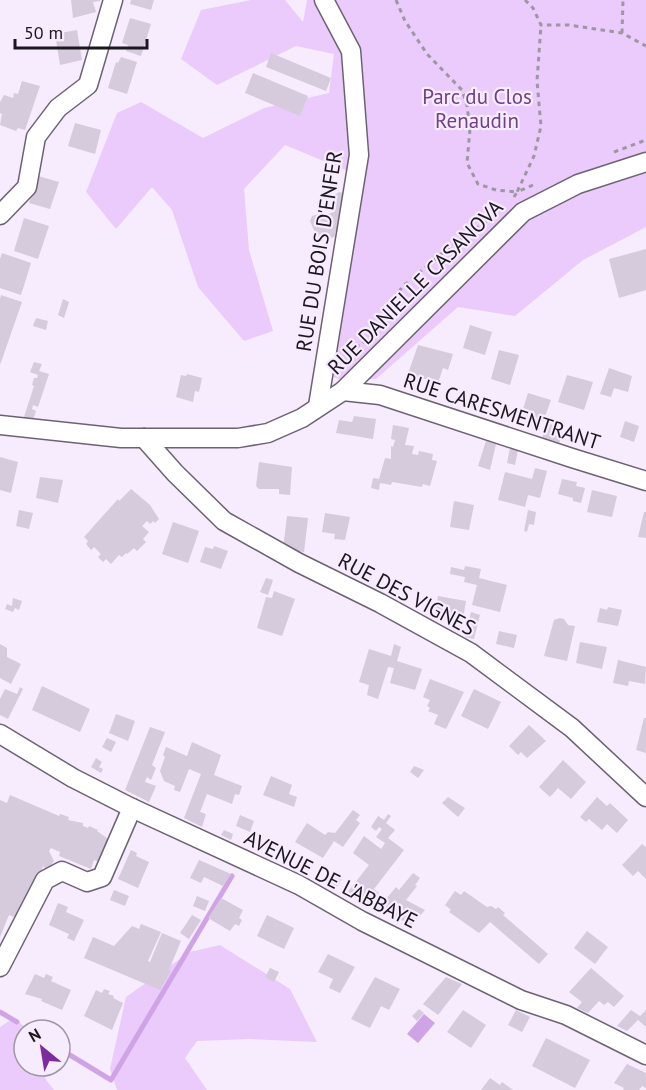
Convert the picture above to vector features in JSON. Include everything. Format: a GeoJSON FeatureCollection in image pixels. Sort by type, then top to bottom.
{"type":"FeatureCollection","features":[{"type":"Feature","properties":{"kind":"street"},"geometry":{"type":"LineString","coordinates":[[0,215],[27,188],[36,137],[58,108],[88,85],[113,0]]}},
{"type":"Feature","properties":{"kind":"street","name":"RUE DU BOIS D'ENFER"},"geometry":{"type":"LineString","coordinates":[[318,406],[359,155],[351,51],[324,0]]}},
{"type":"Feature","properties":{"kind":"street","name":"RUE DANIELLE CASANOVA"},"geometry":{"type":"LineString","coordinates":[[0,425],[122,438],[238,438],[268,433],[302,418],[343,391],[523,212],[578,184],[646,162]]}},
{"type":"Feature","properties":{"kind":"street","name":"RUE CARESMENTRANT"},"geometry":{"type":"LineString","coordinates":[[343,391],[380,395],[572,459],[646,481]]}},
{"type":"Feature","properties":{"kind":"street","name":"RUE DES VIGNES"},"geometry":{"type":"LineString","coordinates":[[144,438],[175,473],[224,520],[299,563],[380,603],[471,653],[572,728],[646,798]]}},
{"type":"Feature","properties":{"kind":"street","name":"AVENUE DE L'ABBAYE"},"geometry":{"type":"LineString","coordinates":[[0,734],[58,770],[128,806],[299,885],[362,921],[521,1000],[566,1015],[646,1055]]}},
{"type":"Feature","properties":{"kind":"street"},"geometry":{"type":"LineString","coordinates":[[107,833],[128,806]]}},
{"type":"Feature","properties":{"kind":"street"},"geometry":{"type":"LineString","coordinates":[[0,967],[45,880],[62,871],[87,882],[102,877],[128,806]]}},
{"type":"Feature","properties":{"kind":"path"},"geometry":{"type":"LineString","coordinates":[[396,0],[405,21],[427,54],[462,90],[470,129],[466,163],[478,184],[517,192],[538,183]]}},
{"type":"Feature","properties":{"kind":"path"},"geometry":{"type":"LineString","coordinates":[[511,204],[534,156],[541,126],[537,81],[541,25],[533,8],[525,0]]}},
{"type":"Feature","properties":{"kind":"path"},"geometry":{"type":"LineString","coordinates":[[622,33],[623,0]]}},
{"type":"Feature","properties":{"kind":"path"},"geometry":{"type":"LineString","coordinates":[[541,25],[569,25],[622,33],[646,46]]}},
{"type":"Feature","properties":{"kind":"path"},"geometry":{"type":"LineString","coordinates":[[614,152],[646,140]]}},
{"type":"Feature","properties":{"kind":"path"},"geometry":{"type":"LineString","coordinates":[[328,346],[360,345],[380,324],[402,287],[451,246],[494,216]]}},
{"type":"Feature","properties":{"kind":"green space","name":"Parc du Clos Renaudin"},"geometry":{"type":"Polygon","coordinates":[[[251,0],[285,0],[303,22],[307,0],[646,0],[646,156],[641,158],[646,172],[646,227],[583,260],[515,316],[458,307],[376,379],[341,380],[326,374],[362,177],[285,145],[244,189],[249,250],[273,331],[244,341],[198,287],[172,210],[152,187],[116,229],[86,192],[117,113],[141,102],[203,138],[264,108],[329,93],[334,54],[296,46],[217,85],[181,59],[201,10],[251,0]]]}},
{"type":"Feature","properties":{"kind":"green space"},"geometry":{"type":"Polygon","coordinates":[[[220,945],[290,989],[317,1042],[250,1039],[197,1041],[185,1058],[207,1090],[117,1090],[110,1069],[126,997],[190,952],[220,945]]]}},
{"type":"Feature","properties":{"kind":"green space"},"geometry":{"type":"Polygon","coordinates":[[[12,1019],[12,1078],[45,1078],[54,1090],[0,1090],[0,1027],[12,1019]]]}},
{"type":"Feature","properties":{"kind":"shaded area"},"geometry":{"type":"Polygon","coordinates":[[[424,1014],[435,1023],[418,1043],[407,1034],[424,1014]]]}},
{"type":"Feature","properties":{"kind":"building"},"geometry":{"type":"Polygon","coordinates":[[[71,0],[100,1],[93,2],[96,12],[73,18],[71,0]]]}},
{"type":"Feature","properties":{"kind":"building"},"geometry":{"type":"Polygon","coordinates":[[[131,0],[154,0],[151,10],[130,4],[131,0]]]}},
{"type":"Feature","properties":{"kind":"building"},"geometry":{"type":"Polygon","coordinates":[[[130,18],[151,24],[141,56],[126,51],[128,45],[122,43],[130,18]]]}},
{"type":"Feature","properties":{"kind":"building"},"geometry":{"type":"Polygon","coordinates":[[[77,30],[82,60],[60,65],[55,34],[77,30]]]}},
{"type":"Feature","properties":{"kind":"building"},"geometry":{"type":"Polygon","coordinates":[[[271,53],[331,78],[326,91],[266,67],[271,53]]]}},
{"type":"Feature","properties":{"kind":"building"},"geometry":{"type":"Polygon","coordinates":[[[121,57],[137,62],[127,94],[108,88],[116,62],[118,63],[121,57]]]}},
{"type":"Feature","properties":{"kind":"building"},"geometry":{"type":"Polygon","coordinates":[[[253,73],[308,96],[300,116],[245,93],[253,73]]]}},
{"type":"Feature","properties":{"kind":"building"},"geometry":{"type":"Polygon","coordinates":[[[22,81],[40,86],[25,130],[18,128],[16,131],[0,125],[2,114],[0,113],[0,102],[4,95],[13,98],[14,93],[18,94],[22,81]]]}},
{"type":"Feature","properties":{"kind":"building"},"geometry":{"type":"Polygon","coordinates":[[[75,123],[101,130],[95,154],[68,146],[75,123]]]}},
{"type":"Feature","properties":{"kind":"building"},"geometry":{"type":"Polygon","coordinates":[[[38,176],[59,182],[50,209],[29,203],[38,176]]]}},
{"type":"Feature","properties":{"kind":"building"},"geometry":{"type":"Polygon","coordinates":[[[339,192],[348,194],[341,229],[335,232],[332,238],[327,234],[320,238],[316,235],[310,221],[312,216],[334,212],[336,208],[332,197],[339,192]]]}},
{"type":"Feature","properties":{"kind":"building"},"geometry":{"type":"Polygon","coordinates":[[[24,218],[49,226],[38,259],[14,251],[24,218]]]}},
{"type":"Feature","properties":{"kind":"building"},"geometry":{"type":"Polygon","coordinates":[[[646,249],[646,290],[619,298],[609,259],[646,249]]]}},
{"type":"Feature","properties":{"kind":"building"},"geometry":{"type":"Polygon","coordinates":[[[2,253],[31,263],[21,295],[0,288],[2,253]]]}},
{"type":"Feature","properties":{"kind":"building"},"geometry":{"type":"Polygon","coordinates":[[[1,295],[22,302],[0,365],[0,299],[1,295]]]}},
{"type":"Feature","properties":{"kind":"building"},"geometry":{"type":"Polygon","coordinates":[[[63,299],[69,302],[64,318],[58,315],[63,299]]]}},
{"type":"Feature","properties":{"kind":"building"},"geometry":{"type":"Polygon","coordinates":[[[36,318],[48,321],[46,330],[33,326],[36,318]]]}},
{"type":"Feature","properties":{"kind":"building"},"geometry":{"type":"Polygon","coordinates":[[[470,325],[492,332],[485,355],[463,348],[470,325]]]}},
{"type":"Feature","properties":{"kind":"building"},"geometry":{"type":"Polygon","coordinates":[[[418,345],[453,354],[448,370],[443,368],[438,383],[408,374],[418,345]]]}},
{"type":"Feature","properties":{"kind":"building"},"geometry":{"type":"Polygon","coordinates":[[[499,350],[519,355],[510,385],[491,379],[499,350]]]}},
{"type":"Feature","properties":{"kind":"building"},"geometry":{"type":"Polygon","coordinates":[[[34,362],[42,364],[39,371],[49,374],[38,407],[33,405],[32,409],[36,411],[33,420],[23,420],[34,386],[32,385],[34,378],[38,375],[30,372],[34,362]]]}},
{"type":"Feature","properties":{"kind":"building"},"geometry":{"type":"Polygon","coordinates":[[[609,368],[632,376],[628,392],[614,388],[611,397],[600,394],[609,368]]]}},
{"type":"Feature","properties":{"kind":"building"},"geometry":{"type":"Polygon","coordinates":[[[187,374],[202,378],[199,392],[195,391],[193,402],[176,397],[181,375],[186,376],[187,374]]]}},
{"type":"Feature","properties":{"kind":"building"},"geometry":{"type":"Polygon","coordinates":[[[567,375],[593,382],[584,410],[558,402],[567,375]]]}},
{"type":"Feature","properties":{"kind":"building"},"geometry":{"type":"Polygon","coordinates":[[[528,393],[551,400],[543,422],[521,415],[528,393]]]}},
{"type":"Feature","properties":{"kind":"building"},"geometry":{"type":"Polygon","coordinates":[[[354,416],[376,419],[373,439],[336,433],[339,420],[352,422],[354,416]]]}},
{"type":"Feature","properties":{"kind":"building"},"geometry":{"type":"Polygon","coordinates":[[[625,421],[639,426],[634,442],[620,437],[625,421]]]}},
{"type":"Feature","properties":{"kind":"building"},"geometry":{"type":"Polygon","coordinates":[[[547,423],[563,428],[559,444],[542,439],[547,423]]]}},
{"type":"Feature","properties":{"kind":"building"},"geometry":{"type":"Polygon","coordinates":[[[393,425],[409,428],[405,445],[414,446],[412,454],[418,455],[419,451],[433,454],[432,460],[437,461],[430,486],[423,484],[422,487],[392,482],[391,485],[380,483],[379,490],[371,488],[373,478],[379,479],[385,458],[391,459],[391,446],[393,447],[395,440],[391,439],[393,425]]]}},
{"type":"Feature","properties":{"kind":"building"},"geometry":{"type":"Polygon","coordinates":[[[486,441],[496,444],[490,470],[478,466],[486,441]]]}},
{"type":"Feature","properties":{"kind":"building"},"geometry":{"type":"Polygon","coordinates":[[[510,448],[518,450],[515,465],[507,463],[510,448]]]}},
{"type":"Feature","properties":{"kind":"building"},"geometry":{"type":"Polygon","coordinates":[[[0,457],[18,462],[11,493],[0,490],[0,457]]]}},
{"type":"Feature","properties":{"kind":"building"},"geometry":{"type":"Polygon","coordinates":[[[259,462],[292,467],[290,495],[279,494],[279,489],[259,489],[256,486],[259,462]]]}},
{"type":"Feature","properties":{"kind":"building"},"geometry":{"type":"Polygon","coordinates":[[[535,468],[547,471],[540,498],[528,495],[525,507],[498,500],[505,472],[532,479],[535,468]]]}},
{"type":"Feature","properties":{"kind":"building"},"geometry":{"type":"Polygon","coordinates":[[[40,477],[63,480],[58,503],[36,498],[40,477]]]}},
{"type":"Feature","properties":{"kind":"building"},"geometry":{"type":"Polygon","coordinates":[[[562,479],[577,482],[576,486],[585,488],[581,503],[558,494],[562,479]]]}},
{"type":"Feature","properties":{"kind":"building"},"geometry":{"type":"Polygon","coordinates":[[[131,489],[150,505],[159,519],[150,524],[147,521],[142,526],[149,532],[143,539],[146,542],[137,551],[134,548],[122,557],[119,555],[111,564],[106,559],[103,562],[98,557],[101,554],[94,547],[91,550],[84,537],[118,499],[119,501],[131,489]]]}},
{"type":"Feature","properties":{"kind":"building"},"geometry":{"type":"Polygon","coordinates":[[[592,490],[617,496],[612,517],[587,512],[592,490]]]}},
{"type":"Feature","properties":{"kind":"building"},"geometry":{"type":"Polygon","coordinates":[[[454,501],[474,505],[469,530],[450,527],[454,501]]]}},
{"type":"Feature","properties":{"kind":"building"},"geometry":{"type":"Polygon","coordinates":[[[19,510],[33,513],[29,529],[16,526],[19,510]]]}},
{"type":"Feature","properties":{"kind":"building"},"geometry":{"type":"Polygon","coordinates":[[[528,510],[536,512],[534,525],[529,524],[527,532],[524,531],[528,510]]]}},
{"type":"Feature","properties":{"kind":"building"},"geometry":{"type":"Polygon","coordinates":[[[644,512],[646,512],[646,538],[638,537],[644,512]]]}},
{"type":"Feature","properties":{"kind":"building"},"geometry":{"type":"Polygon","coordinates":[[[325,513],[350,517],[345,540],[334,539],[335,534],[322,532],[325,513]]]}},
{"type":"Feature","properties":{"kind":"building"},"geometry":{"type":"Polygon","coordinates":[[[287,516],[308,518],[304,552],[283,549],[287,516]]]}},
{"type":"Feature","properties":{"kind":"building"},"geometry":{"type":"Polygon","coordinates":[[[173,522],[199,531],[188,563],[162,554],[173,522]]]}},
{"type":"Feature","properties":{"kind":"building"},"geometry":{"type":"Polygon","coordinates":[[[214,546],[228,551],[221,569],[200,562],[205,547],[213,549],[214,546]]]}},
{"type":"Feature","properties":{"kind":"building"},"geometry":{"type":"Polygon","coordinates":[[[465,566],[481,569],[479,578],[507,585],[500,612],[472,605],[477,585],[464,582],[465,577],[450,574],[451,567],[464,570],[465,566]]]}},
{"type":"Feature","properties":{"kind":"building"},"geometry":{"type":"Polygon","coordinates":[[[266,578],[273,580],[268,595],[260,592],[266,578]]]}},
{"type":"Feature","properties":{"kind":"building"},"geometry":{"type":"Polygon","coordinates":[[[274,591],[295,599],[282,636],[257,628],[266,597],[272,598],[274,591]]]}},
{"type":"Feature","properties":{"kind":"building"},"geometry":{"type":"Polygon","coordinates":[[[438,596],[466,601],[463,619],[435,614],[438,596]]]}},
{"type":"Feature","properties":{"kind":"building"},"geometry":{"type":"Polygon","coordinates":[[[13,598],[22,601],[19,610],[15,608],[13,612],[5,609],[7,604],[12,606],[13,598]]]}},
{"type":"Feature","properties":{"kind":"building"},"geometry":{"type":"Polygon","coordinates":[[[608,607],[622,610],[618,626],[597,622],[600,608],[607,610],[608,607]]]}},
{"type":"Feature","properties":{"kind":"building"},"geometry":{"type":"Polygon","coordinates":[[[471,612],[480,615],[474,639],[465,637],[471,612]]]}},
{"type":"Feature","properties":{"kind":"building"},"geometry":{"type":"Polygon","coordinates":[[[564,619],[568,625],[575,626],[567,661],[544,656],[554,620],[564,619]]]}},
{"type":"Feature","properties":{"kind":"building"},"geometry":{"type":"Polygon","coordinates":[[[499,631],[517,635],[514,648],[496,644],[499,631]]]}},
{"type":"Feature","properties":{"kind":"building"},"geometry":{"type":"Polygon","coordinates":[[[580,642],[607,647],[602,669],[576,663],[580,642]]]}},
{"type":"Feature","properties":{"kind":"building"},"geometry":{"type":"Polygon","coordinates":[[[0,644],[7,648],[7,657],[21,664],[11,684],[0,678],[0,644]]]}},
{"type":"Feature","properties":{"kind":"building"},"geometry":{"type":"Polygon","coordinates":[[[394,644],[401,647],[397,661],[422,669],[415,690],[390,683],[394,668],[388,667],[378,699],[367,695],[369,685],[359,682],[369,649],[391,656],[394,644]]]}},
{"type":"Feature","properties":{"kind":"building"},"geometry":{"type":"Polygon","coordinates":[[[618,660],[646,667],[645,684],[629,681],[628,686],[613,683],[618,660]]]}},
{"type":"Feature","properties":{"kind":"building"},"geometry":{"type":"Polygon","coordinates":[[[430,679],[464,692],[446,729],[434,724],[438,715],[428,711],[430,708],[427,706],[430,700],[423,697],[430,679]]]}},
{"type":"Feature","properties":{"kind":"building"},"geometry":{"type":"Polygon","coordinates":[[[42,686],[90,709],[80,732],[32,710],[42,686]]]}},
{"type":"Feature","properties":{"kind":"building"},"geometry":{"type":"Polygon","coordinates":[[[20,687],[23,689],[8,719],[0,715],[0,699],[5,689],[17,694],[20,687]]]}},
{"type":"Feature","properties":{"kind":"building"},"geometry":{"type":"Polygon","coordinates":[[[474,689],[501,702],[488,729],[461,716],[474,689]]]}},
{"type":"Feature","properties":{"kind":"building"},"geometry":{"type":"Polygon","coordinates":[[[116,714],[135,721],[128,741],[109,733],[116,714]]]}},
{"type":"Feature","properties":{"kind":"building"},"geometry":{"type":"Polygon","coordinates":[[[644,718],[646,718],[646,753],[636,750],[644,718]]]}},
{"type":"Feature","properties":{"kind":"building"},"geometry":{"type":"Polygon","coordinates":[[[529,725],[546,741],[527,758],[521,752],[518,755],[509,746],[529,725]]]}},
{"type":"Feature","properties":{"kind":"building"},"geometry":{"type":"Polygon","coordinates":[[[150,727],[165,732],[152,765],[156,768],[151,780],[147,777],[145,782],[156,786],[149,802],[125,790],[150,727]]]}},
{"type":"Feature","properties":{"kind":"building"},"geometry":{"type":"Polygon","coordinates":[[[107,738],[116,742],[111,752],[102,747],[107,738]]]}},
{"type":"Feature","properties":{"kind":"building"},"geometry":{"type":"Polygon","coordinates":[[[192,742],[221,755],[214,775],[242,786],[239,795],[235,794],[232,804],[207,794],[200,812],[206,814],[202,827],[184,818],[201,774],[189,769],[180,792],[174,790],[175,786],[164,781],[160,771],[166,747],[187,756],[192,742]]]}},
{"type":"Feature","properties":{"kind":"building"},"geometry":{"type":"Polygon","coordinates":[[[96,758],[102,762],[99,767],[103,769],[101,773],[91,767],[96,758]]]}},
{"type":"Feature","properties":{"kind":"building"},"geometry":{"type":"Polygon","coordinates":[[[563,760],[586,782],[571,799],[558,788],[550,797],[539,787],[563,760]]]}},
{"type":"Feature","properties":{"kind":"building"},"geometry":{"type":"Polygon","coordinates":[[[414,766],[424,770],[418,778],[410,772],[414,766]]]}},
{"type":"Feature","properties":{"kind":"building"},"geometry":{"type":"Polygon","coordinates":[[[271,776],[292,785],[289,794],[297,797],[294,807],[263,795],[271,776]]]}},
{"type":"Feature","properties":{"kind":"building"},"geometry":{"type":"Polygon","coordinates":[[[10,795],[59,816],[60,814],[69,817],[68,820],[83,823],[83,826],[98,830],[111,841],[102,863],[94,860],[91,869],[59,856],[60,852],[51,848],[49,851],[54,861],[47,871],[43,866],[22,920],[9,915],[0,937],[0,800],[7,803],[10,795]]]}},
{"type":"Feature","properties":{"kind":"building"},"geometry":{"type":"Polygon","coordinates":[[[448,797],[465,808],[458,817],[442,803],[448,797]]]}},
{"type":"Feature","properties":{"kind":"building"},"geometry":{"type":"Polygon","coordinates":[[[597,797],[607,806],[610,803],[628,820],[617,833],[607,824],[602,830],[589,819],[586,822],[580,817],[597,797]]]}},
{"type":"Feature","properties":{"kind":"building"},"geometry":{"type":"Polygon","coordinates":[[[353,810],[360,815],[356,820],[360,823],[343,847],[334,841],[323,858],[295,842],[307,823],[325,835],[328,832],[335,833],[353,810]]]}},
{"type":"Feature","properties":{"kind":"building"},"geometry":{"type":"Polygon","coordinates":[[[388,814],[391,816],[386,823],[395,830],[388,838],[404,850],[374,889],[379,893],[370,905],[347,893],[369,865],[353,853],[364,836],[381,849],[385,843],[376,837],[382,829],[379,827],[376,831],[371,827],[378,816],[384,820],[388,814]]]}},
{"type":"Feature","properties":{"kind":"building"},"geometry":{"type":"Polygon","coordinates":[[[240,815],[254,821],[250,832],[236,826],[240,815]]]}},
{"type":"Feature","properties":{"kind":"building"},"geometry":{"type":"Polygon","coordinates":[[[224,830],[233,834],[231,840],[221,835],[224,830]]]}},
{"type":"Feature","properties":{"kind":"building"},"geometry":{"type":"Polygon","coordinates":[[[642,844],[646,847],[646,879],[638,871],[633,876],[622,865],[642,844]]]}},
{"type":"Feature","properties":{"kind":"building"},"geometry":{"type":"Polygon","coordinates":[[[131,850],[137,853],[136,856],[149,862],[138,888],[118,879],[131,850]]]}},
{"type":"Feature","properties":{"kind":"building"},"geometry":{"type":"Polygon","coordinates":[[[199,860],[231,874],[223,886],[204,877],[201,883],[190,878],[199,860]]]}},
{"type":"Feature","properties":{"kind":"building"},"geometry":{"type":"Polygon","coordinates":[[[338,873],[343,877],[336,888],[329,885],[338,873]]]}},
{"type":"Feature","properties":{"kind":"building"},"geometry":{"type":"Polygon","coordinates":[[[413,873],[420,878],[406,900],[425,910],[412,925],[378,909],[396,887],[399,890],[413,873]]]}},
{"type":"Feature","properties":{"kind":"building"},"geometry":{"type":"Polygon","coordinates":[[[114,890],[129,896],[125,906],[110,900],[114,890]]]}},
{"type":"Feature","properties":{"kind":"building"},"geometry":{"type":"Polygon","coordinates":[[[455,891],[461,895],[464,891],[487,907],[491,906],[496,909],[498,907],[505,913],[503,915],[548,954],[539,964],[490,922],[479,933],[449,912],[451,910],[445,905],[455,891]]]}},
{"type":"Feature","properties":{"kind":"building"},"geometry":{"type":"Polygon","coordinates":[[[197,896],[209,901],[205,911],[193,906],[197,896]]]}},
{"type":"Feature","properties":{"kind":"building"},"geometry":{"type":"Polygon","coordinates":[[[221,898],[243,910],[239,918],[242,920],[239,926],[235,924],[230,931],[208,918],[221,898]]]}},
{"type":"Feature","properties":{"kind":"building"},"geometry":{"type":"Polygon","coordinates":[[[58,903],[68,907],[66,912],[84,920],[74,941],[67,938],[69,934],[49,925],[58,903]]]}},
{"type":"Feature","properties":{"kind":"building"},"geometry":{"type":"Polygon","coordinates":[[[192,915],[201,920],[189,939],[180,933],[192,915]]]}},
{"type":"Feature","properties":{"kind":"building"},"geometry":{"type":"Polygon","coordinates":[[[267,915],[294,928],[284,949],[257,936],[267,915]]]}},
{"type":"Feature","properties":{"kind":"building"},"geometry":{"type":"Polygon","coordinates":[[[141,924],[161,932],[148,961],[150,962],[162,933],[181,941],[169,970],[171,971],[160,990],[84,958],[93,937],[114,946],[132,926],[139,929],[141,924]]]}},
{"type":"Feature","properties":{"kind":"building"},"geometry":{"type":"Polygon","coordinates":[[[587,931],[608,947],[595,964],[574,948],[587,931]]]}},
{"type":"Feature","properties":{"kind":"building"},"geometry":{"type":"Polygon","coordinates":[[[328,954],[355,967],[340,993],[329,988],[333,979],[318,972],[328,954]]]}},
{"type":"Feature","properties":{"kind":"building"},"geometry":{"type":"Polygon","coordinates":[[[270,968],[279,972],[274,982],[265,977],[270,968]]]}},
{"type":"Feature","properties":{"kind":"building"},"geometry":{"type":"Polygon","coordinates":[[[591,968],[624,996],[614,1007],[608,1002],[604,1005],[599,1001],[588,1013],[577,1008],[582,1002],[569,992],[591,968]]]}},
{"type":"Feature","properties":{"kind":"building"},"geometry":{"type":"Polygon","coordinates":[[[35,974],[44,978],[46,974],[53,977],[51,981],[71,990],[62,1010],[41,1001],[42,999],[25,994],[35,974]]]}},
{"type":"Feature","properties":{"kind":"building"},"geometry":{"type":"Polygon","coordinates":[[[375,977],[400,989],[389,1010],[381,1006],[370,1028],[351,1019],[375,977]]]}},
{"type":"Feature","properties":{"kind":"building"},"geometry":{"type":"Polygon","coordinates":[[[446,977],[462,984],[438,1015],[423,1004],[446,977]]]}},
{"type":"Feature","properties":{"kind":"building"},"geometry":{"type":"Polygon","coordinates":[[[104,989],[110,991],[108,994],[123,1003],[112,1030],[84,1016],[96,990],[102,993],[104,989]]]}},
{"type":"Feature","properties":{"kind":"building"},"geometry":{"type":"Polygon","coordinates":[[[419,1009],[424,1013],[417,1021],[412,1016],[419,1009]]]}},
{"type":"Feature","properties":{"kind":"building"},"geometry":{"type":"Polygon","coordinates":[[[463,1010],[486,1025],[471,1048],[447,1032],[463,1010]]]}},
{"type":"Feature","properties":{"kind":"building"},"geometry":{"type":"Polygon","coordinates":[[[516,1010],[530,1017],[522,1032],[508,1025],[516,1010]]]}},
{"type":"Feature","properties":{"kind":"building"},"geometry":{"type":"Polygon","coordinates":[[[631,1010],[640,1016],[646,1010],[646,1027],[638,1020],[627,1031],[617,1026],[631,1010]]]}},
{"type":"Feature","properties":{"kind":"building"},"geometry":{"type":"Polygon","coordinates":[[[546,1038],[590,1060],[575,1088],[532,1066],[546,1038]]]}},
{"type":"Feature","properties":{"kind":"building"},"geometry":{"type":"Polygon","coordinates":[[[627,1064],[646,1073],[646,1088],[642,1086],[639,1090],[623,1090],[624,1088],[614,1083],[627,1064]]]}},
{"type":"Feature","properties":{"kind":"building"},"geometry":{"type":"Polygon","coordinates":[[[490,1078],[500,1085],[502,1082],[513,1090],[481,1090],[490,1078]]]}},
{"type":"Feature","properties":{"kind":"waterway"},"geometry":{"type":"LineString","coordinates":[[72,1056],[111,1080],[232,876]]}},
{"type":"Feature","properties":{"kind":"waterway"},"geometry":{"type":"LineString","coordinates":[[0,1012],[12,1019]]}}]}
